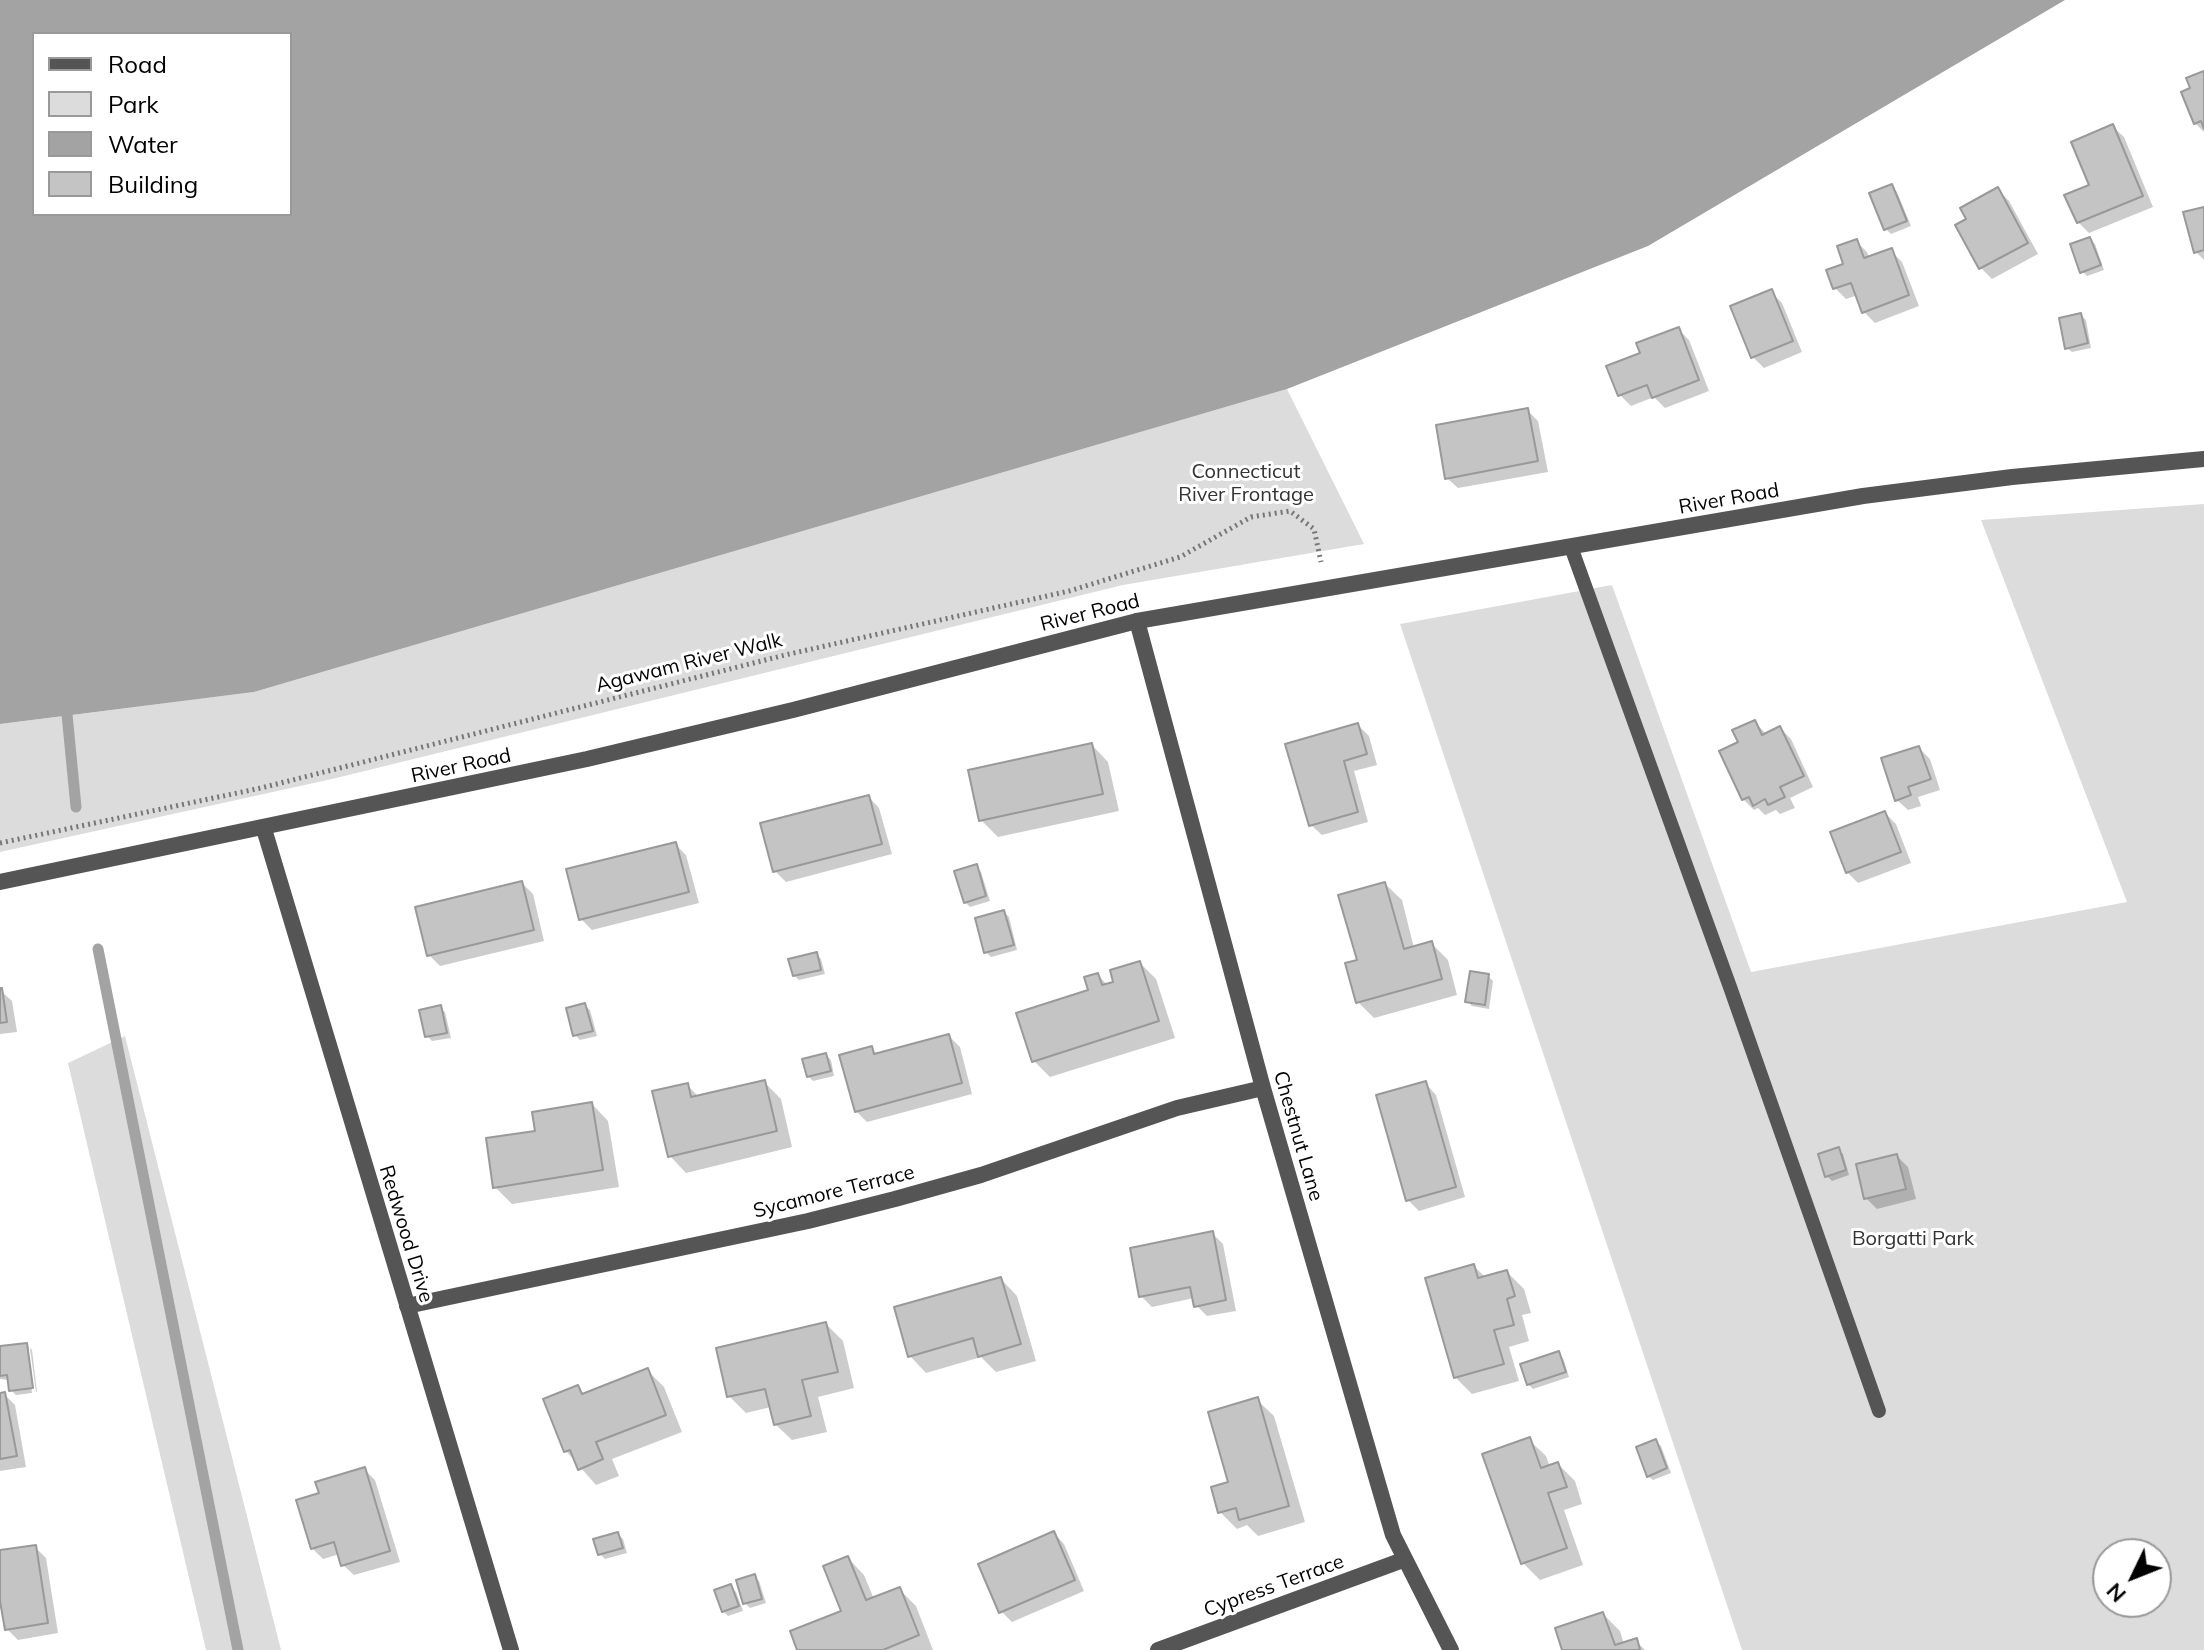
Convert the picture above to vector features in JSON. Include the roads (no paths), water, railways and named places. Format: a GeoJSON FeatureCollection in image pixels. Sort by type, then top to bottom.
{"type":"FeatureCollection","features":[{"type":"Feature","properties":{"kind":"street","name":"River Road"},"geometry":{"type":"LineString","coordinates":[[0,882],[264,829],[616,752],[1137,621],[1863,496],[2026,475],[2204,459]]}},
{"type":"Feature","properties":{"kind":"street","name":"Chestnut Lane"},"geometry":{"type":"LineString","coordinates":[[1137,621],[1263,1088],[1393,1535],[1451,1650]]}},
{"type":"Feature","properties":{"kind":"street","name":"Redwood Drive"},"geometry":{"type":"LineString","coordinates":[[264,829],[511,1650]]}},
{"type":"Feature","properties":{"kind":"street","name":"Sycamore Terrace"},"geometry":{"type":"LineString","coordinates":[[407,1306],[793,1224],[895,1199],[981,1175],[1177,1108],[1263,1088]]}},
{"type":"Feature","properties":{"kind":"street","name":"Cypress Terrace"},"geometry":{"type":"LineString","coordinates":[[1158,1650],[1403,1560]]}},
{"type":"Feature","properties":{"kind":"lane"},"geometry":{"type":"LineString","coordinates":[[1571,547],[1879,1411]]}},
{"type":"Feature","properties":{"kind":"water"},"geometry":{"type":"Polygon","coordinates":[[[0,0],[2065,0],[1648,246],[1287,389],[254,692],[0,724],[0,0]]]}},
{"type":"Feature","properties":{"kind":"waterway"},"geometry":{"type":"LineString","coordinates":[[66,704],[76,807]]}},
{"type":"Feature","properties":{"kind":"waterway"},"geometry":{"type":"LineString","coordinates":[[98,949],[238,1650]]}},
{"type":"Feature","properties":{"kind":"park label","name":"Connecticut River Frontage"},"geometry":{"type":"Point","coordinates":[1246,484]}},
{"type":"Feature","properties":{"kind":"park label","name":"Borgatti Park"},"geometry":{"type":"Point","coordinates":[1913,1239]}}]}
